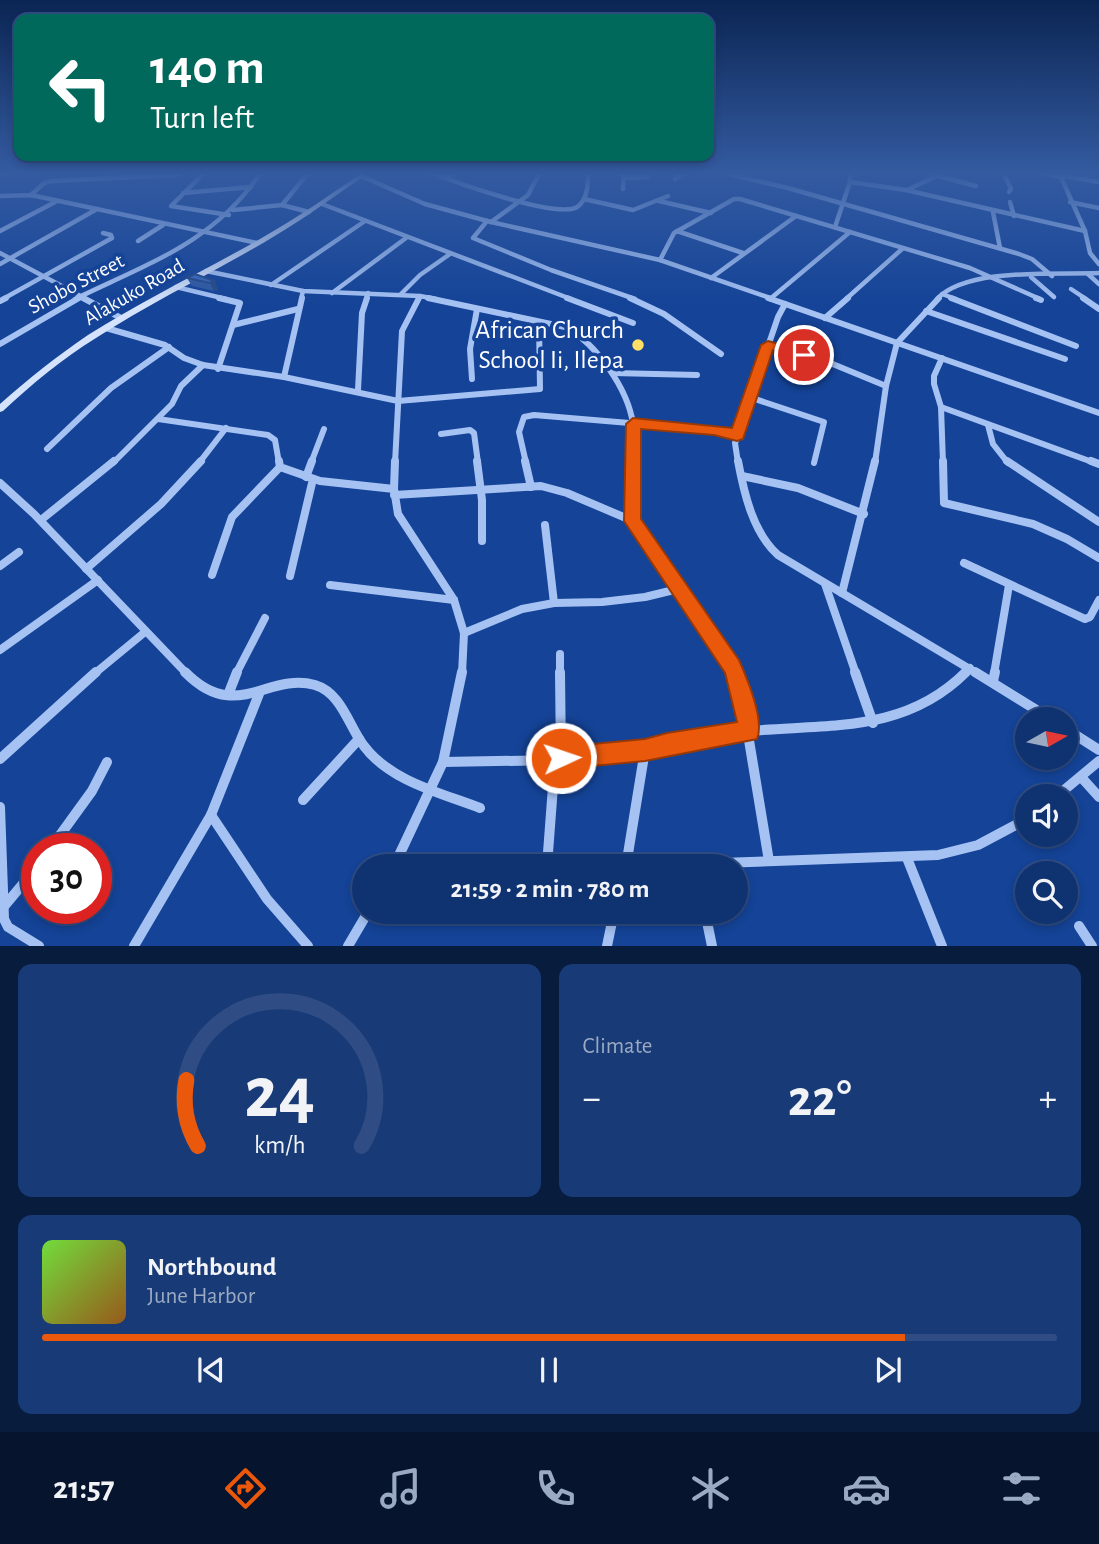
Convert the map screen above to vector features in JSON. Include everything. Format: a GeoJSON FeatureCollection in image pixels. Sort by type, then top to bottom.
{"type":"FeatureCollection","features":[{"type":"Feature","properties":{"kind":"main road","name":"Alakuko Road"},"geometry":{"type":"LineString","coordinates":[[0,409],[56,361],[121,318],[302,216]]}},
{"type":"Feature","properties":{"kind":"street"},"geometry":{"type":"LineString","coordinates":[[0,231],[29,216]]}},
{"type":"Feature","properties":{"kind":"street"},"geometry":{"type":"LineString","coordinates":[[0,264],[85,216]]}},
{"type":"Feature","properties":{"kind":"street"},"geometry":{"type":"LineString","coordinates":[[126,216],[257,243]]}},
{"type":"Feature","properties":{"kind":"street","name":"Shobo Street"},"geometry":{"type":"LineString","coordinates":[[0,344],[82,295],[205,234],[226,216]]}},
{"type":"Feature","properties":{"kind":"street"},"geometry":{"type":"LineString","coordinates":[[353,216],[633,323]]}},
{"type":"Feature","properties":{"kind":"street"},"geometry":{"type":"LineString","coordinates":[[470,216],[660,260],[1099,413]]}},
{"type":"Feature","properties":{"kind":"street"},"geometry":{"type":"LineString","coordinates":[[498,216],[473,237],[551,270],[640,300],[721,354]]}},
{"type":"Feature","properties":{"kind":"street"},"geometry":{"type":"LineString","coordinates":[[660,260],[672,235],[705,216]]}},
{"type":"Feature","properties":{"kind":"street"},"geometry":{"type":"LineString","coordinates":[[711,278],[796,216]]}},
{"type":"Feature","properties":{"kind":"street"},"geometry":{"type":"LineString","coordinates":[[797,216],[994,277],[1041,300]]}},
{"type":"Feature","properties":{"kind":"street"},"geometry":{"type":"LineString","coordinates":[[835,227],[838,216]]}},
{"type":"Feature","properties":{"kind":"street"},"geometry":{"type":"LineString","coordinates":[[888,216],[1029,257],[1052,276]]}},
{"type":"Feature","properties":{"kind":"street"},"geometry":{"type":"LineString","coordinates":[[994,216],[1000,248]]}},
{"type":"Feature","properties":{"kind":"street"},"geometry":{"type":"LineString","coordinates":[[1015,216],[1085,231]]}},
{"type":"Feature","properties":{"kind":"street"},"geometry":{"type":"LineString","coordinates":[[1077,216],[1098,261]]}},
{"type":"Feature","properties":{"kind":"street"},"geometry":{"type":"LineString","coordinates":[[271,285],[365,221]]}},
{"type":"Feature","properties":{"kind":"street"},"geometry":{"type":"LineString","coordinates":[[138,241],[163,225]]}},
{"type":"Feature","properties":{"kind":"street"},"geometry":{"type":"LineString","coordinates":[[677,231],[743,253]]}},
{"type":"Feature","properties":{"kind":"street"},"geometry":{"type":"LineString","coordinates":[[770,299],[850,232]]}},
{"type":"Feature","properties":{"kind":"street"},"geometry":{"type":"LineString","coordinates":[[0,301],[112,238],[111,235],[103,233]]}},
{"type":"Feature","properties":{"kind":"street"},"geometry":{"type":"LineString","coordinates":[[332,293],[406,238]]}},
{"type":"Feature","properties":{"kind":"street"},"geometry":{"type":"LineString","coordinates":[[825,318],[902,248]]}},
{"type":"Feature","properties":{"kind":"street"},"geometry":{"type":"LineString","coordinates":[[0,253],[121,318]]}},
{"type":"Feature","properties":{"kind":"street"},"geometry":{"type":"LineString","coordinates":[[401,294],[420,275],[450,254]]}},
{"type":"Feature","properties":{"kind":"street"},"geometry":{"type":"LineString","coordinates":[[206,271],[303,291],[420,296],[572,329],[613,373],[627,400],[633,424],[633,521],[732,667],[740,685],[769,861]]}},
{"type":"Feature","properties":{"kind":"street"},"geometry":{"type":"LineString","coordinates":[[842,593],[864,514],[878,449],[886,386],[897,343],[942,294],[957,284],[994,277],[1099,273]]}},
{"type":"Feature","properties":{"kind":"street"},"geometry":{"type":"LineString","coordinates":[[1087,274],[1099,284]]}},
{"type":"Feature","properties":{"kind":"street"},"geometry":{"type":"LineString","coordinates":[[1031,277],[1054,297]]}},
{"type":"Feature","properties":{"kind":"street"},"geometry":{"type":"LineString","coordinates":[[176,287],[239,302],[218,369]]}},
{"type":"Feature","properties":{"kind":"street"},"geometry":{"type":"LineString","coordinates":[[1071,289],[1099,309]]}},
{"type":"Feature","properties":{"kind":"street"},"geometry":{"type":"LineString","coordinates":[[284,377],[303,291]]}},
{"type":"Feature","properties":{"kind":"street"},"geometry":{"type":"LineString","coordinates":[[358,390],[362,313],[368,293]]}},
{"type":"Feature","properties":{"kind":"street"},"geometry":{"type":"LineString","coordinates":[[942,294],[1076,346]]}},
{"type":"Feature","properties":{"kind":"street"},"geometry":{"type":"LineString","coordinates":[[400,854],[443,762],[463,666],[464,633],[454,600],[398,514],[394,492],[402,331],[420,296]]}},
{"type":"Feature","properties":{"kind":"street"},"geometry":{"type":"LineString","coordinates":[[785,304],[737,435],[736,452],[742,477],[757,524],[769,547],[824,584],[993,681],[1033,707]]}},
{"type":"Feature","properties":{"kind":"street"},"geometry":{"type":"LineString","coordinates":[[233,326],[298,309]]}},
{"type":"Feature","properties":{"kind":"street"},"geometry":{"type":"LineString","coordinates":[[472,379],[470,349],[477,309]]}},
{"type":"Feature","properties":{"kind":"street"},"geometry":{"type":"LineString","coordinates":[[926,311],[1065,359]]}},
{"type":"Feature","properties":{"kind":"street"},"geometry":{"type":"LineString","coordinates":[[106,328],[169,347],[184,358],[218,369],[358,390],[398,401],[540,389],[539,323]]}},
{"type":"Feature","properties":{"kind":"street"},"geometry":{"type":"LineString","coordinates":[[768,345],[839,366],[886,386]]}},
{"type":"Feature","properties":{"kind":"street"},"geometry":{"type":"LineString","coordinates":[[47,449],[111,388],[169,347]]}},
{"type":"Feature","properties":{"kind":"street"},"geometry":{"type":"LineString","coordinates":[[942,358],[934,376],[941,407],[944,503],[968,512],[1025,522],[1062,536],[1099,558]]}},
{"type":"Feature","properties":{"kind":"street"},"geometry":{"type":"LineString","coordinates":[[41,520],[94,480],[158,419],[172,404],[181,386],[203,365]]}},
{"type":"Feature","properties":{"kind":"street"},"geometry":{"type":"LineString","coordinates":[[613,373],[697,375]]}},
{"type":"Feature","properties":{"kind":"street"},"geometry":{"type":"LineString","coordinates":[[749,397],[824,422],[814,463]]}},
{"type":"Feature","properties":{"kind":"street"},"geometry":{"type":"LineString","coordinates":[[941,407],[1099,464]]}},
{"type":"Feature","properties":{"kind":"street"},"geometry":{"type":"LineString","coordinates":[[531,486],[519,432],[524,417],[538,415],[714,430],[737,435]]}},
{"type":"Feature","properties":{"kind":"street"},"geometry":{"type":"LineString","coordinates":[[158,419],[271,437],[275,440],[280,467]]}},
{"type":"Feature","properties":{"kind":"street"},"geometry":{"type":"LineString","coordinates":[[988,425],[993,444],[1009,464],[1099,522]]}},
{"type":"Feature","properties":{"kind":"street"},"geometry":{"type":"LineString","coordinates":[[86,569],[152,512],[211,449],[226,428]]}},
{"type":"Feature","properties":{"kind":"street"},"geometry":{"type":"LineString","coordinates":[[290,576],[310,478],[324,429]]}},
{"type":"Feature","properties":{"kind":"street"},"geometry":{"type":"LineString","coordinates":[[441,434],[470,430],[474,433],[482,541]]}},
{"type":"Feature","properties":{"kind":"street"},"geometry":{"type":"LineString","coordinates":[[280,467],[310,478],[394,492],[531,486],[567,493],[633,521]]}},
{"type":"Feature","properties":{"kind":"street"},"geometry":{"type":"LineString","coordinates":[[212,575],[232,517],[280,467]]}},
{"type":"Feature","properties":{"kind":"street"},"geometry":{"type":"LineString","coordinates":[[742,477],[798,488],[864,514]]}},
{"type":"Feature","properties":{"kind":"street"},"geometry":{"type":"LineString","coordinates":[[0,483],[41,520],[145,632],[206,690],[228,695],[259,694],[301,684],[321,688],[328,692],[370,754],[381,763],[432,789],[480,808]]}},
{"type":"Feature","properties":{"kind":"street"},"geometry":{"type":"LineString","coordinates":[[545,525],[554,603]]}},
{"type":"Feature","properties":{"kind":"street"},"geometry":{"type":"LineString","coordinates":[[0,566],[19,552]]}},
{"type":"Feature","properties":{"kind":"street"},"geometry":{"type":"LineString","coordinates":[[964,564],[1085,619],[1090,617],[1099,600]]}},
{"type":"Feature","properties":{"kind":"street"},"geometry":{"type":"LineString","coordinates":[[0,650],[98,580]]}},
{"type":"Feature","properties":{"kind":"street"},"geometry":{"type":"LineString","coordinates":[[824,584],[873,723]]}},
{"type":"Feature","properties":{"kind":"street"},"geometry":{"type":"LineString","coordinates":[[330,585],[454,600]]}},
{"type":"Feature","properties":{"kind":"street"},"geometry":{"type":"LineString","coordinates":[[993,681],[1009,585]]}},
{"type":"Feature","properties":{"kind":"street"},"geometry":{"type":"LineString","coordinates":[[464,633],[522,609],[554,603],[602,602],[678,589]]}},
{"type":"Feature","properties":{"kind":"street"},"geometry":{"type":"LineString","coordinates":[[228,695],[241,662],[265,618]]}},
{"type":"Feature","properties":{"kind":"street"},"geometry":{"type":"LineString","coordinates":[[0,759],[85,681],[145,632]]}},
{"type":"Feature","properties":{"kind":"street"},"geometry":{"type":"LineString","coordinates":[[548,854],[558,760],[560,654]]}},
{"type":"Feature","properties":{"kind":"street"},"geometry":{"type":"LineString","coordinates":[[443,762],[558,760],[645,750],[749,731],[873,723],[940,696],[970,668]]}},
{"type":"Feature","properties":{"kind":"street"},"geometry":{"type":"LineString","coordinates":[[134,946],[211,815],[259,694]]}},
{"type":"Feature","properties":{"kind":"street"},"geometry":{"type":"LineString","coordinates":[[1078,737],[1099,750]]}},
{"type":"Feature","properties":{"kind":"street"},"geometry":{"type":"LineString","coordinates":[[303,800],[359,739]]}},
{"type":"Feature","properties":{"kind":"street"},"geometry":{"type":"LineString","coordinates":[[628,854],[645,750]]}},
{"type":"Feature","properties":{"kind":"street"},"geometry":{"type":"LineString","coordinates":[[1072,784],[1099,761]]}},
{"type":"Feature","properties":{"kind":"street"},"geometry":{"type":"LineString","coordinates":[[62,833],[92,792],[107,762]]}},
{"type":"Feature","properties":{"kind":"street"},"geometry":{"type":"LineString","coordinates":[[1081,777],[1099,797]]}},
{"type":"Feature","properties":{"kind":"street"},"geometry":{"type":"LineString","coordinates":[[0,807],[1,910],[8,927],[39,946]]}},
{"type":"Feature","properties":{"kind":"street"},"geometry":{"type":"LineString","coordinates":[[211,815],[267,900],[308,946]]}},
{"type":"Feature","properties":{"kind":"street"},"geometry":{"type":"LineString","coordinates":[[748,863],[906,858],[966,850],[1015,825]]}},
{"type":"Feature","properties":{"kind":"street"},"geometry":{"type":"LineString","coordinates":[[906,858],[942,946]]}},
{"type":"Feature","properties":{"kind":"street"},"geometry":{"type":"LineString","coordinates":[[1,910],[21,886]]}},
{"type":"Feature","properties":{"kind":"street"},"geometry":{"type":"LineString","coordinates":[[348,946],[361,924]]}},
{"type":"Feature","properties":{"kind":"street"},"geometry":{"type":"LineString","coordinates":[[607,946],[612,924]]}},
{"type":"Feature","properties":{"kind":"street"},"geometry":{"type":"LineString","coordinates":[[707,924],[712,946]]}},
{"type":"Feature","properties":{"kind":"street"},"geometry":{"type":"LineString","coordinates":[[1079,926],[1092,946]]}},
{"type":"Feature","properties":{"kind":"building"},"geometry":{"type":"Polygon","coordinates":[[[195,274],[214,281],[210,283],[187,278],[195,274]]]}},
{"type":"Feature","properties":{"kind":"place","name":"African Church School Ii, Ilepa"},"geometry":{"type":"Point","coordinates":[638,345]}},
{"type":"Feature","properties":{"kind":"route"},"geometry":{"type":"LineString","coordinates":[[561,758],[645,750],[749,731],[740,685],[732,667],[633,521],[633,424],[714,430],[737,435],[768,345],[804,355]]}}]}
